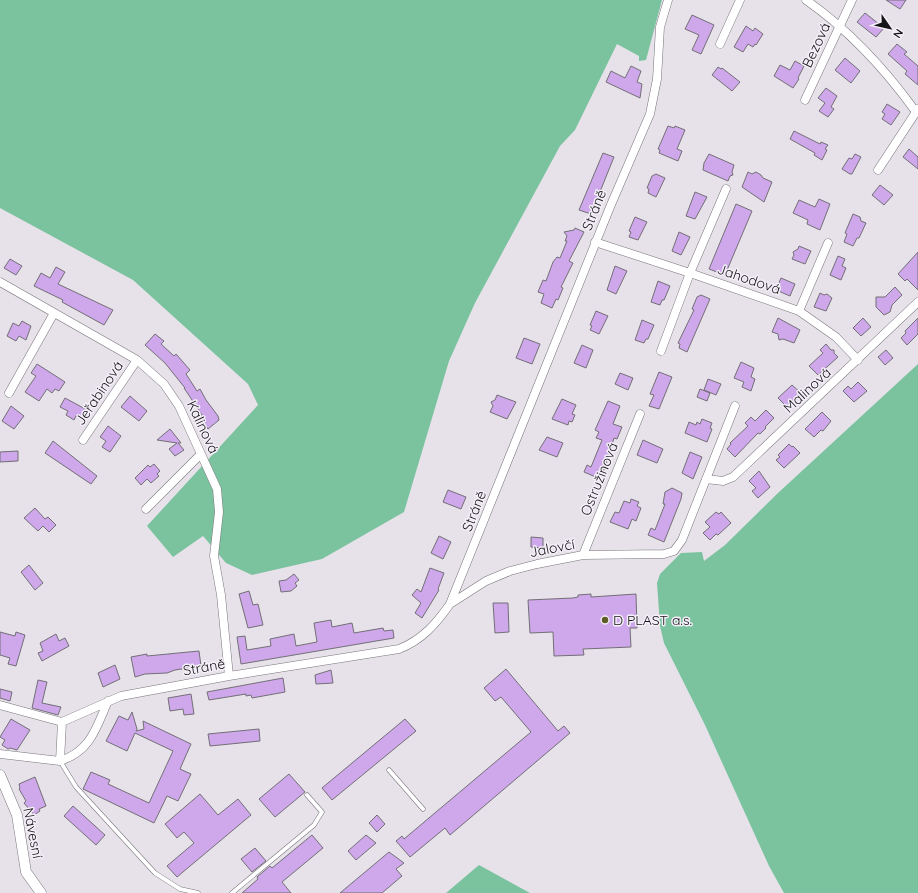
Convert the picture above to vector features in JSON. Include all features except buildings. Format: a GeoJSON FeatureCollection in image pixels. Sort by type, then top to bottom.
{"type":"FeatureCollection","features":[{"type":"Feature","properties":{"kind":"street","name":"Stráně"},"geometry":{"type":"LineString","coordinates":[[62,722],[82,715],[108,701],[172,686],[399,648],[421,638],[434,626],[450,604],[595,242],[650,114],[657,79],[660,27],[668,0]]}},
{"type":"Feature","properties":{"kind":"street"},"geometry":{"type":"LineString","coordinates":[[720,44],[740,0]]}},
{"type":"Feature","properties":{"kind":"street"},"geometry":{"type":"LineString","coordinates":[[806,0],[840,26],[883,70],[917,111],[878,170]]}},
{"type":"Feature","properties":{"kind":"street","name":"Bezová"},"geometry":{"type":"LineString","coordinates":[[805,100],[852,0]]}},
{"type":"Feature","properties":{"kind":"street"},"geometry":{"type":"LineString","coordinates":[[660,351],[690,273],[726,189]]}},
{"type":"Feature","properties":{"kind":"street","name":"Jahodová"},"geometry":{"type":"LineString","coordinates":[[595,242],[799,311],[836,337],[858,360]]}},
{"type":"Feature","properties":{"kind":"street"},"geometry":{"type":"LineString","coordinates":[[799,311],[828,243]]}},
{"type":"Feature","properties":{"kind":"street","name":"Kalinová"},"geometry":{"type":"LineString","coordinates":[[0,282],[137,360],[164,384],[179,406],[217,489],[219,512],[214,556],[221,595],[229,676]]}},
{"type":"Feature","properties":{"kind":"street","name":"Malinová"},"geometry":{"type":"LineString","coordinates":[[706,479],[723,481],[733,477],[918,302]]}},
{"type":"Feature","properties":{"kind":"street"},"geometry":{"type":"LineString","coordinates":[[9,393],[54,314]]}},
{"type":"Feature","properties":{"kind":"street","name":"Jeřabinová"},"geometry":{"type":"LineString","coordinates":[[83,440],[137,360]]}},
{"type":"Feature","properties":{"kind":"street"},"geometry":{"type":"LineString","coordinates":[[706,479],[735,406]]}},
{"type":"Feature","properties":{"kind":"street","name":"Ostružinová"},"geometry":{"type":"LineString","coordinates":[[582,555],[640,414]]}},
{"type":"Feature","properties":{"kind":"street"},"geometry":{"type":"LineString","coordinates":[[146,509],[201,454]]}},
{"type":"Feature","properties":{"kind":"street","name":"Jalovčí"},"geometry":{"type":"LineString","coordinates":[[450,604],[486,581],[510,571],[582,555],[669,553],[674,551],[682,540],[706,479]]}},
{"type":"Feature","properties":{"kind":"street"},"geometry":{"type":"LineString","coordinates":[[0,754],[60,761],[81,751],[89,743],[108,701]]}},
{"type":"Feature","properties":{"kind":"street"},"geometry":{"type":"LineString","coordinates":[[0,705],[62,722],[60,761]]}},
{"type":"Feature","properties":{"kind":"street","name":"Návesní"},"geometry":{"type":"LineString","coordinates":[[0,775],[17,815],[26,872],[41,893]]}},
{"type":"Feature","properties":{"kind":"lane"},"geometry":{"type":"LineString","coordinates":[[60,761],[76,788],[155,873],[180,889],[198,893]]}},
{"type":"Feature","properties":{"kind":"lane"},"geometry":{"type":"LineString","coordinates":[[389,770],[423,809]]}},
{"type":"Feature","properties":{"kind":"lane"},"geometry":{"type":"LineString","coordinates":[[232,893],[314,824],[322,812],[307,795]]}},
{"type":"Feature","properties":{"kind":"green space"},"geometry":{"type":"Polygon","coordinates":[[[0,0],[662,0],[646,60],[639,61],[639,56],[617,44],[575,130],[560,146],[475,303],[449,361],[404,512],[322,559],[252,575],[226,563],[203,536],[173,557],[147,526],[258,405],[248,384],[133,280],[0,208],[0,0]]]}},
{"type":"Feature","properties":{"kind":"green space"},"geometry":{"type":"Polygon","coordinates":[[[918,364],[918,893],[784,893],[769,866],[705,725],[664,643],[660,626],[657,583],[660,574],[681,553],[702,552],[704,561],[725,545],[778,493],[918,364]]]}},
{"type":"Feature","properties":{"kind":"green space"},"geometry":{"type":"Polygon","coordinates":[[[479,865],[530,893],[446,893],[479,865]]]}},
{"type":"Feature","properties":{"kind":"place","name":"D PLAST a.s."},"geometry":{"type":"Point","coordinates":[605,620]}}]}
